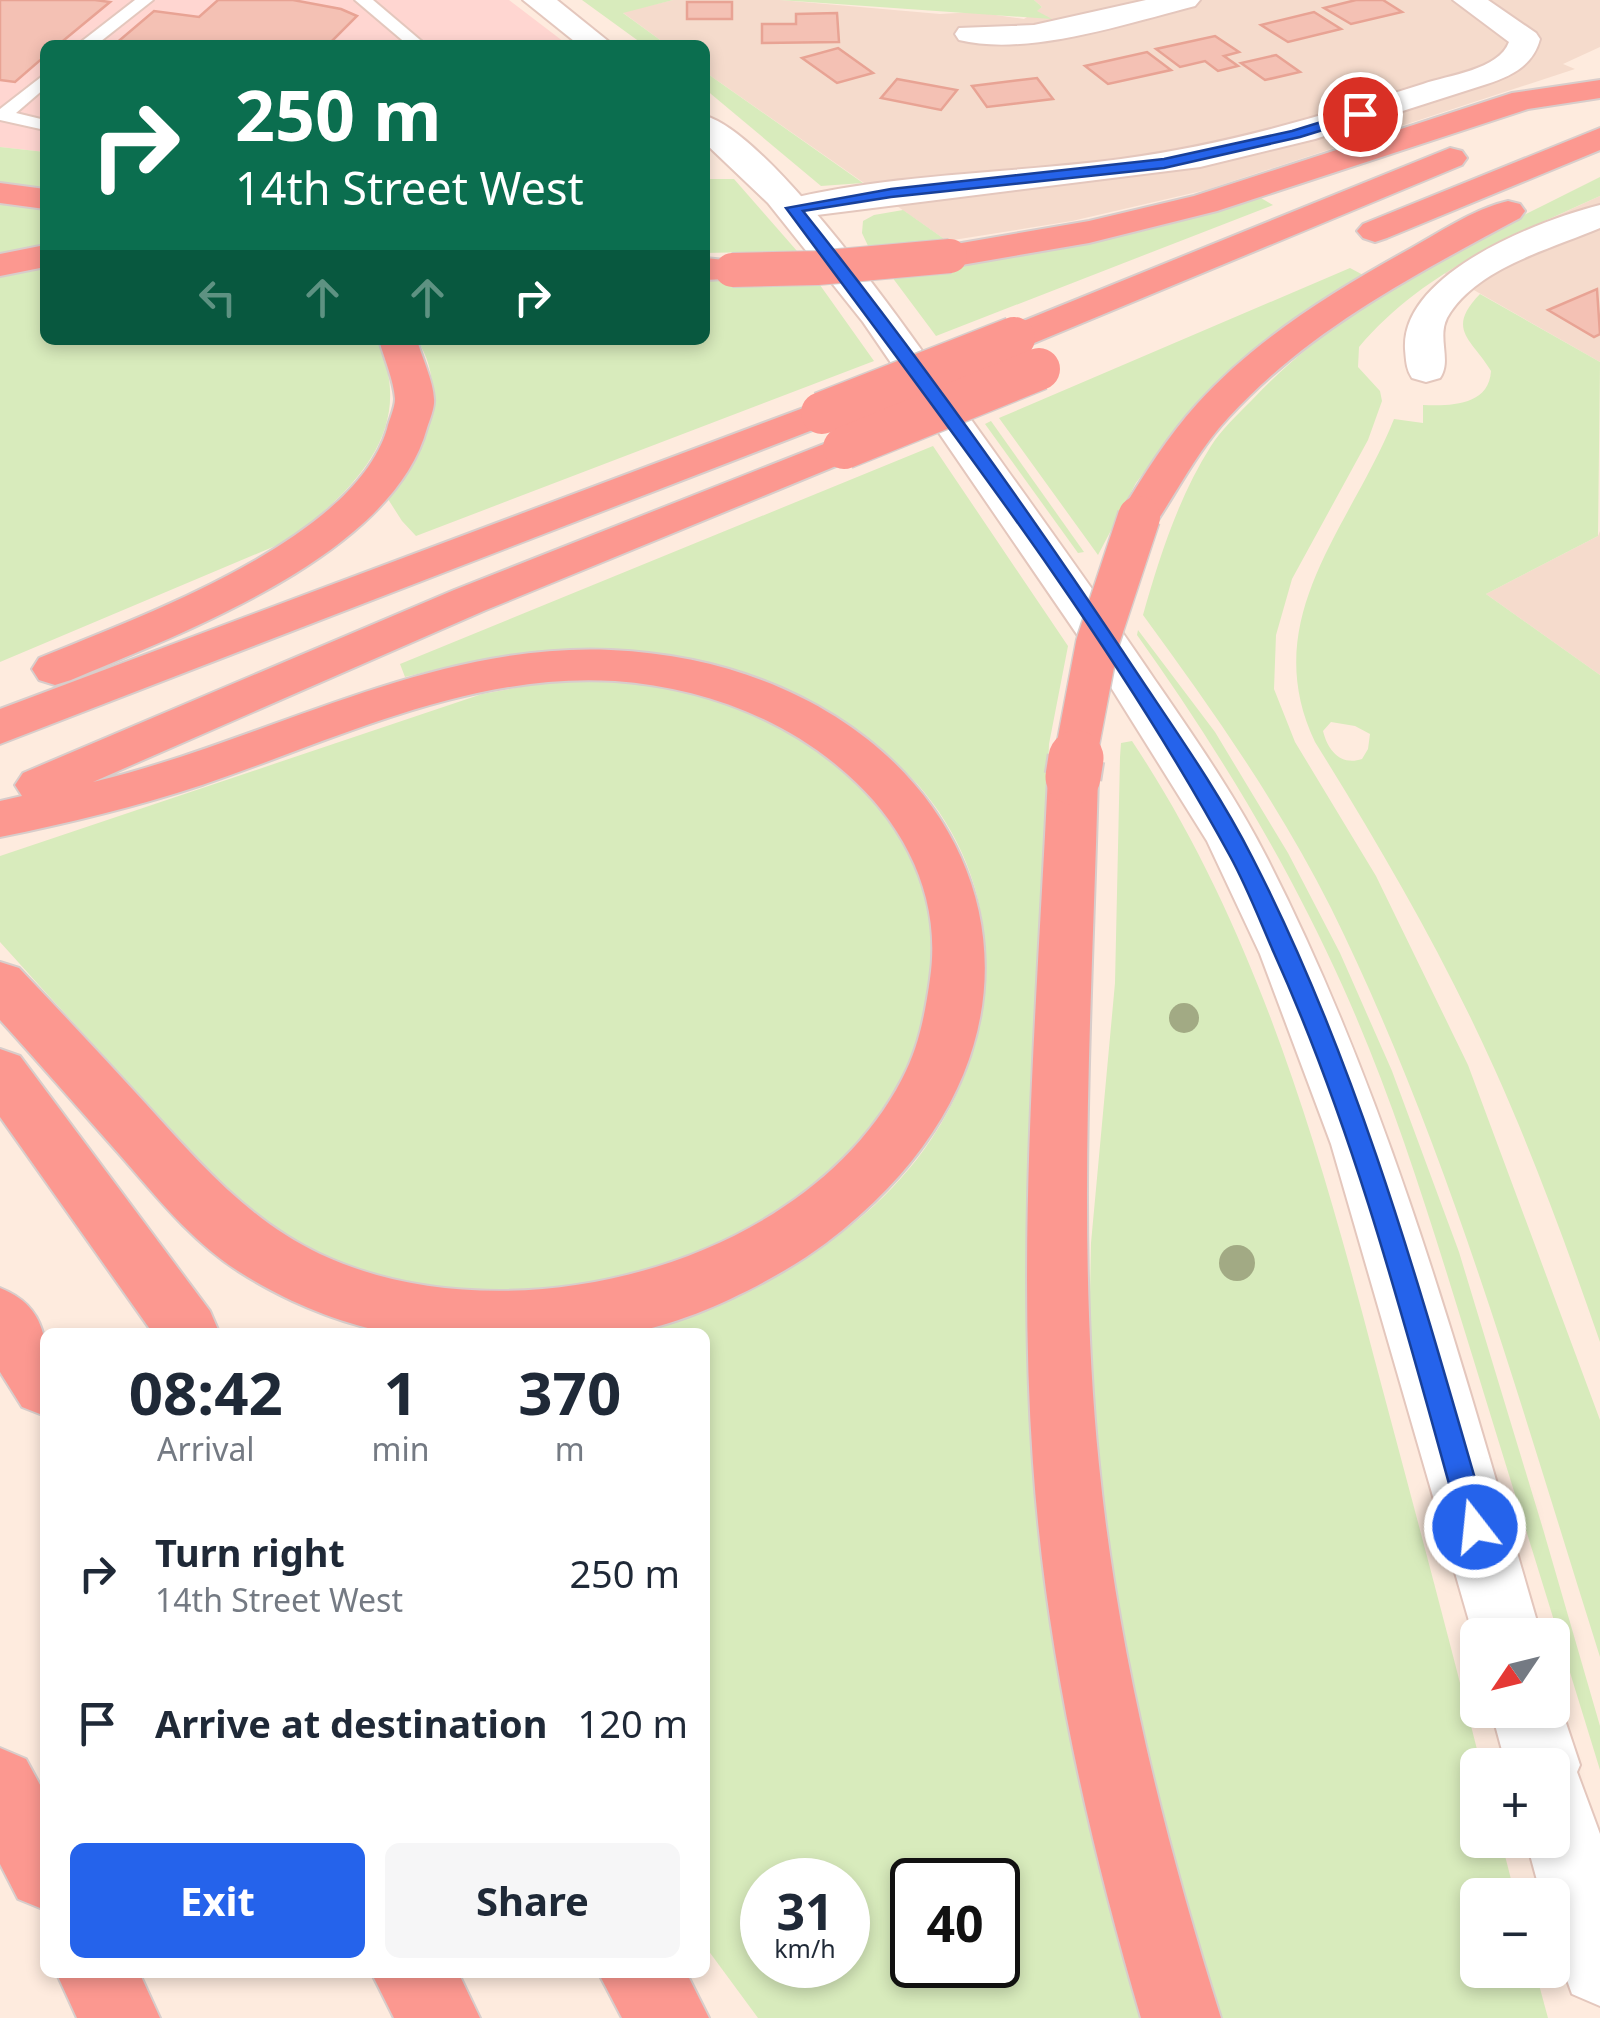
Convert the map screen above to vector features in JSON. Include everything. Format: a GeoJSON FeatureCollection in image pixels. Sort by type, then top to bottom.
{"type":"FeatureCollection","features":[{"type":"Feature","properties":{"kind":"highway"},"geometry":{"type":"LineString","coordinates":[[719,269],[818,268],[950,256],[1152,217],[1255,189],[1523,100],[1600,91]]}},
{"type":"Feature","properties":{"kind":"highway"},"geometry":{"type":"LineString","coordinates":[[0,727],[1014,338],[1302,222],[1600,91]]}},
{"type":"Feature","properties":{"kind":"highway"},"geometry":{"type":"LineString","coordinates":[[1334,248],[1600,138]]}},
{"type":"Feature","properties":{"kind":"highway"},"geometry":{"type":"LineString","coordinates":[[1181,2018],[1124,1810],[1092,1665],[1066,1460],[1057,1256],[1073,777],[1096,638],[1116,570],[1139,516],[1170,466],[1215,408],[1269,360],[1362,292],[1425,254],[1577,176],[1600,157]]}},
{"type":"Feature","properties":{"kind":"highway"},"geometry":{"type":"LineString","coordinates":[[0,193],[40,198]]}},
{"type":"Feature","properties":{"kind":"highway"},"geometry":{"type":"LineString","coordinates":[[0,264],[40,257]]}},
{"type":"Feature","properties":{"kind":"highway"},"geometry":{"type":"LineString","coordinates":[[0,693],[228,593],[274,570],[338,525],[380,482],[408,432],[414,389],[400,345]]}},
{"type":"Feature","properties":{"kind":"highway"},"geometry":{"type":"LineString","coordinates":[[0,819],[470,600],[1076,354]]}},
{"type":"Feature","properties":{"kind":"highway"},"geometry":{"type":"LineString","coordinates":[[0,801],[69,790],[129,791],[343,717],[517,669],[608,665],[698,678],[787,709],[832,735],[900,795],[941,862],[960,936],[960,981],[952,1027],[936,1072],[910,1123],[873,1169],[787,1237],[726,1269],[669,1291],[591,1312],[452,1317],[375,1303],[321,1284],[262,1253],[209,1215],[0,983]]}},
{"type":"Feature","properties":{"kind":"highway"},"geometry":{"type":"LineString","coordinates":[[0,1072],[185,1328]]}},
{"type":"Feature","properties":{"kind":"highway"},"geometry":{"type":"LineString","coordinates":[[0,1317],[40,1378]]}},
{"type":"Feature","properties":{"kind":"highway"},"geometry":{"type":"LineString","coordinates":[[0,1785],[40,1862]]}},
{"type":"Feature","properties":{"kind":"highway"},"geometry":{"type":"LineString","coordinates":[[99,1978],[120,2018]]}},
{"type":"Feature","properties":{"kind":"highway"},"geometry":{"type":"LineString","coordinates":[[416,1978],[440,2018]]}},
{"type":"Feature","properties":{"kind":"highway"},"geometry":{"type":"LineString","coordinates":[[642,1978],[669,2018]]}},
{"type":"Feature","properties":{"kind":"street"},"geometry":{"type":"LineString","coordinates":[[538,0],[591,40]]}},
{"type":"Feature","properties":{"kind":"street"},"geometry":{"type":"LineString","coordinates":[[970,34],[1034,34],[1186,0]]}},
{"type":"Feature","properties":{"kind":"street"},"geometry":{"type":"LineString","coordinates":[[793,208],[891,193],[1164,164],[1332,124],[1485,72],[1518,56],[1525,39],[1468,0]]}},
{"type":"Feature","properties":{"kind":"street"},"geometry":{"type":"LineString","coordinates":[[710,131],[793,208],[858,290],[1072,590],[1242,857],[1312,1011],[1360,1139],[1404,1276],[1501,1618]]}},
{"type":"Feature","properties":{"kind":"street"},"geometry":{"type":"LineString","coordinates":[[1426,370],[1423,335],[1428,318],[1457,287],[1491,263],[1600,215]]}},
{"type":"Feature","properties":{"kind":"street"},"geometry":{"type":"LineString","coordinates":[[1569,1858],[1600,1966]]}},
{"type":"Feature","properties":{"kind":"lane"},"geometry":{"type":"LineString","coordinates":[[93,40],[145,0]]}},
{"type":"Feature","properties":{"kind":"lane"},"geometry":{"type":"LineString","coordinates":[[363,0],[391,32],[408,40]]}},
{"type":"Feature","properties":{"kind":"lane"},"geometry":{"type":"LineString","coordinates":[[1,115],[40,83]]}},
{"type":"Feature","properties":{"kind":"lane"},"geometry":{"type":"LineString","coordinates":[[1,115],[40,125]]}},
{"type":"Feature","properties":{"kind":"shaded area"},"geometry":{"type":"Polygon","coordinates":[[[0,0],[509,0],[561,40],[40,40],[40,151],[0,147],[0,0]]]}},
{"type":"Feature","properties":{"kind":"shaded area"},"geometry":{"type":"Polygon","coordinates":[[[673,0],[780,0],[940,14],[975,12],[1024,19],[1042,7],[1034,0],[1600,0],[1600,47],[1563,64],[1575,69],[1206,190],[1072,221],[947,241],[710,75],[710,40],[660,40],[622,12],[673,0]]]}},
{"type":"Feature","properties":{"kind":"shaded area"},"geometry":{"type":"Polygon","coordinates":[[[1600,196],[1600,362],[1444,273],[1474,253],[1600,196]]]}},
{"type":"Feature","properties":{"kind":"shaded area"},"geometry":{"type":"Polygon","coordinates":[[[1600,531],[1600,675],[1486,594],[1598,536],[1600,531]]]}},
{"type":"Feature","properties":{"kind":"green space"},"geometry":{"type":"Polygon","coordinates":[[[582,0],[673,0],[623,13],[660,40],[637,40],[582,0]]]}},
{"type":"Feature","properties":{"kind":"green space"},"geometry":{"type":"Polygon","coordinates":[[[780,0],[1034,0],[1042,7],[1037,11],[1052,19],[780,0]]]}},
{"type":"Feature","properties":{"kind":"green space"},"geometry":{"type":"Polygon","coordinates":[[[710,76],[863,183],[821,186],[710,93],[710,76]]]}},
{"type":"Feature","properties":{"kind":"green space"},"geometry":{"type":"Polygon","coordinates":[[[0,147],[40,151],[40,189],[0,184],[0,147]]]}},
{"type":"Feature","properties":{"kind":"green space"},"geometry":{"type":"Polygon","coordinates":[[[1600,177],[1600,196],[1502,241],[1440,276],[1384,320],[1359,347],[1358,367],[1380,391],[1382,401],[1368,440],[1292,579],[1276,635],[1274,689],[1295,742],[1376,876],[1468,1065],[1600,1420],[1600,1657],[1480,1277],[1412,1090],[1373,998],[1289,831],[1219,721],[1143,615],[1171,528],[1211,446],[1288,365],[1415,274],[1600,177]]]}},
{"type":"Feature","properties":{"kind":"green space"},"geometry":{"type":"Polygon","coordinates":[[[710,179],[734,179],[797,251],[710,253],[710,179]]]}},
{"type":"Feature","properties":{"kind":"green space"},"geometry":{"type":"Polygon","coordinates":[[[1261,198],[1273,205],[936,336],[889,273],[1077,246],[1261,198]]]}},
{"type":"Feature","properties":{"kind":"green space"},"geometry":{"type":"Polygon","coordinates":[[[0,200],[40,205],[40,249],[0,255],[0,200]]]}},
{"type":"Feature","properties":{"kind":"green space"},"geometry":{"type":"Polygon","coordinates":[[[903,210],[947,241],[869,248],[862,233],[863,221],[903,210]]]}},
{"type":"Feature","properties":{"kind":"green space"},"geometry":{"type":"Polygon","coordinates":[[[40,264],[40,345],[379,345],[388,372],[390,402],[384,430],[356,479],[287,541],[0,662],[0,272],[40,264]]]}},
{"type":"Feature","properties":{"kind":"green space"},"geometry":{"type":"Polygon","coordinates":[[[1350,268],[1365,276],[1168,440],[1136,483],[1098,555],[999,418],[1350,268]]]}},
{"type":"Feature","properties":{"kind":"green space"},"geometry":{"type":"Polygon","coordinates":[[[815,278],[874,361],[416,536],[402,521],[386,496],[420,442],[432,401],[432,381],[420,345],[710,345],[710,280],[815,278]]]}},
{"type":"Feature","properties":{"kind":"green space"},"geometry":{"type":"Polygon","coordinates":[[[1480,294],[1600,362],[1598,536],[1486,594],[1600,675],[1600,1342],[1510,1103],[1411,903],[1315,742],[1300,697],[1296,654],[1316,574],[1394,419],[1423,423],[1423,405],[1466,402],[1489,383],[1491,371],[1463,326],[1470,306],[1480,294]],[[1331,722],[1323,731],[1332,750],[1355,761],[1362,759],[1368,749],[1370,734],[1355,726],[1331,722]]]}},
{"type":"Feature","properties":{"kind":"green space"},"geometry":{"type":"Polygon","coordinates":[[[991,421],[1084,552],[1078,553],[985,424],[991,421]]]}},
{"type":"Feature","properties":{"kind":"green space"},"geometry":{"type":"Polygon","coordinates":[[[933,446],[1068,646],[1049,744],[1040,982],[1143,2018],[758,2018],[710,1953],[710,1328],[635,1328],[706,1308],[802,1260],[887,1193],[932,1138],[955,1097],[972,1053],[983,1008],[986,963],[982,918],[970,874],[951,831],[915,781],[894,762],[836,721],[763,681],[719,667],[630,653],[540,654],[405,677],[400,664],[933,446]]]}},
{"type":"Feature","properties":{"kind":"green space"},"geometry":{"type":"Polygon","coordinates":[[[1138,630],[1215,732],[1288,853],[1340,953],[1392,1071],[1459,1252],[1569,1618],[1553,1618],[1429,1217],[1398,1124],[1343,987],[1274,850],[1195,719],[1137,635],[1138,630]]]}},
{"type":"Feature","properties":{"kind":"green space"},"geometry":{"type":"Polygon","coordinates":[[[554,681],[639,684],[700,696],[748,713],[793,734],[834,762],[870,795],[899,834],[920,878],[931,928],[937,967],[935,990],[920,1041],[905,1074],[851,1154],[794,1203],[693,1256],[621,1278],[516,1292],[447,1289],[346,1265],[289,1236],[219,1181],[0,942],[0,856],[482,694],[554,681]]]}},
{"type":"Feature","properties":{"kind":"green space"},"geometry":{"type":"Polygon","coordinates":[[[1132,741],[1176,812],[1249,962],[1306,1120],[1354,1281],[1460,1683],[1460,1728],[1471,1728],[1477,1748],[1460,1748],[1460,1858],[1506,1858],[1511,1878],[1460,1878],[1460,1988],[1540,1988],[1548,2018],[1213,2018],[1146,1771],[1113,1597],[1088,1394],[1091,1243],[1115,983],[1121,743],[1132,741]]]}},
{"type":"Feature","properties":{"kind":"green space"},"geometry":{"type":"Polygon","coordinates":[[[1570,1622],[1600,1726],[1600,1770],[1570,1673],[1570,1622]]]}},
{"type":"Feature","properties":{"kind":"building"},"geometry":{"type":"Polygon","coordinates":[[[0,0],[110,2],[64,40],[40,40],[40,60],[15,82],[0,80],[0,0]]]}},
{"type":"Feature","properties":{"kind":"building"},"geometry":{"type":"Polygon","coordinates":[[[218,0],[293,0],[357,16],[333,40],[120,40],[154,11],[199,17],[218,0]]]}},
{"type":"Feature","properties":{"kind":"building"},"geometry":{"type":"Polygon","coordinates":[[[1356,0],[1383,0],[1402,12],[1351,24],[1324,8],[1356,0]]]}},
{"type":"Feature","properties":{"kind":"building"},"geometry":{"type":"Polygon","coordinates":[[[687,2],[732,2],[732,19],[687,19],[687,2]]]}},
{"type":"Feature","properties":{"kind":"building"},"geometry":{"type":"Polygon","coordinates":[[[1314,12],[1341,29],[1288,42],[1261,25],[1314,12]]]}},
{"type":"Feature","properties":{"kind":"building"},"geometry":{"type":"Polygon","coordinates":[[[837,13],[839,42],[762,43],[762,24],[796,24],[796,14],[837,13]]]}},
{"type":"Feature","properties":{"kind":"building"},"geometry":{"type":"Polygon","coordinates":[[[1215,36],[1239,52],[1224,56],[1238,66],[1218,71],[1205,61],[1180,67],[1156,49],[1215,36]]]}},
{"type":"Feature","properties":{"kind":"building"},"geometry":{"type":"Polygon","coordinates":[[[838,48],[873,73],[837,83],[802,58],[838,48]]]}},
{"type":"Feature","properties":{"kind":"building"},"geometry":{"type":"Polygon","coordinates":[[[1147,52],[1171,70],[1108,84],[1085,66],[1147,52]]]}},
{"type":"Feature","properties":{"kind":"building"},"geometry":{"type":"Polygon","coordinates":[[[1276,55],[1300,72],[1265,80],[1241,63],[1276,55]]]}},
{"type":"Feature","properties":{"kind":"building"},"geometry":{"type":"Polygon","coordinates":[[[1037,78],[1053,99],[987,107],[972,86],[1037,78]]]}},
{"type":"Feature","properties":{"kind":"building"},"geometry":{"type":"Polygon","coordinates":[[[897,79],[957,90],[941,110],[881,98],[897,79]]]}},
{"type":"Feature","properties":{"kind":"building"},"geometry":{"type":"Polygon","coordinates":[[[1597,289],[1600,334],[1594,337],[1548,310],[1597,289]]]}},
{"type":"Feature","properties":{"kind":"route"},"geometry":{"type":"LineString","coordinates":[[1360,114],[1295,134],[1164,164],[965,184],[793,208],[818,235],[1072,590],[1242,857],[1312,1011],[1360,1139],[1404,1276],[1475,1527]]}}]}
